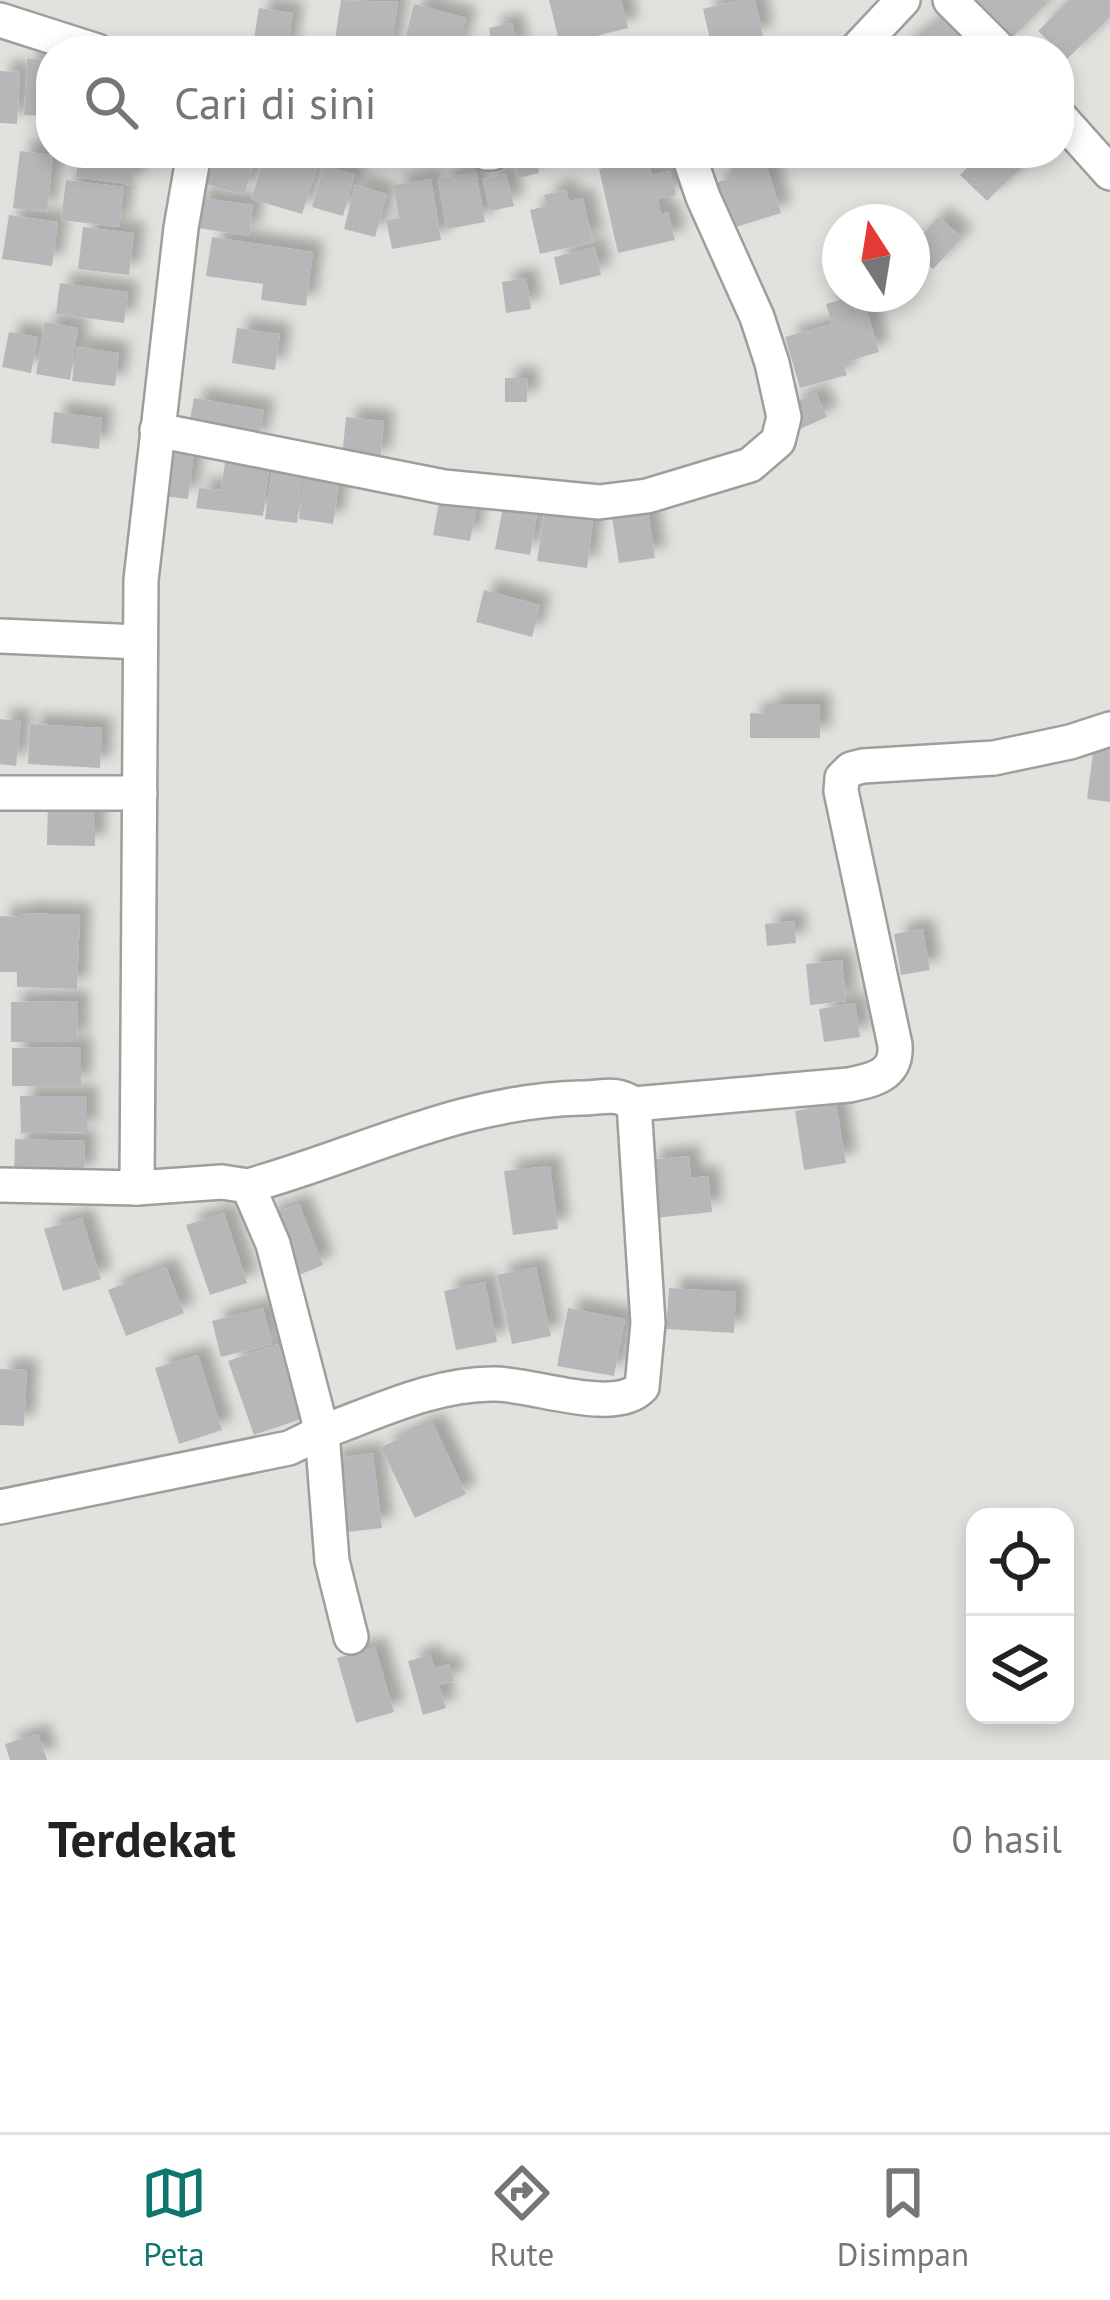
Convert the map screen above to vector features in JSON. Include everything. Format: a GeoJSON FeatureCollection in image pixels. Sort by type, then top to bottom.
{"type":"FeatureCollection","features":[{"type":"Feature","properties":{"kind":"street"},"geometry":{"type":"LineString","coordinates":[[950,0],[986,36]]}},
{"type":"Feature","properties":{"kind":"street"},"geometry":{"type":"LineString","coordinates":[[867,36],[889,8]]}},
{"type":"Feature","properties":{"kind":"street"},"geometry":{"type":"LineString","coordinates":[[0,20],[50,36]]}},
{"type":"Feature","properties":{"kind":"street"},"geometry":{"type":"LineString","coordinates":[[1074,133],[1110,173]]}},
{"type":"Feature","properties":{"kind":"street"},"geometry":{"type":"LineString","coordinates":[[137,1188],[141,580],[191,168]]}},
{"type":"Feature","properties":{"kind":"street"},"geometry":{"type":"LineString","coordinates":[[157,430],[444,487],[599,502],[647,496],[749,465],[778,441],[784,417],[757,316],[693,168]]}},
{"type":"Feature","properties":{"kind":"street"},"geometry":{"type":"LineString","coordinates":[[0,636],[140,642]]}},
{"type":"Feature","properties":{"kind":"street"},"geometry":{"type":"LineString","coordinates":[[0,1185],[137,1188],[222,1182],[248,1186],[305,1171],[463,1113],[537,1099],[619,1095],[634,1104],[849,1085],[884,1076],[896,1055],[895,1045],[842,778],[863,766],[994,758],[1110,728]]}},
{"type":"Feature","properties":{"kind":"street"},"geometry":{"type":"LineString","coordinates":[[0,793],[140,793]]}},
{"type":"Feature","properties":{"kind":"street"},"geometry":{"type":"LineString","coordinates":[[0,1507],[290,1448],[448,1388],[496,1384],[598,1399],[638,1393],[644,1378],[648,1323],[634,1104]]}},
{"type":"Feature","properties":{"kind":"street"},"geometry":{"type":"LineString","coordinates":[[248,1186],[273,1244],[322,1432],[332,1561],[351,1637]]}},
{"type":"Feature","properties":{"kind":"building"},"geometry":{"type":"Polygon","coordinates":[[[341,0],[398,2],[393,36],[336,36],[341,0]]]}},
{"type":"Feature","properties":{"kind":"building"},"geometry":{"type":"Polygon","coordinates":[[[549,0],[621,0],[628,28],[596,36],[558,36],[549,0]]]}},
{"type":"Feature","properties":{"kind":"building"},"geometry":{"type":"Polygon","coordinates":[[[755,0],[763,36],[709,36],[703,9],[755,0]]]}},
{"type":"Feature","properties":{"kind":"building"},"geometry":{"type":"Polygon","coordinates":[[[963,0],[1047,3],[1014,36],[998,36],[963,0]]]}},
{"type":"Feature","properties":{"kind":"building"},"geometry":{"type":"Polygon","coordinates":[[[1069,0],[1110,0],[1110,17],[1074,52],[1074,36],[1043,36],[1038,31],[1069,0]]]}},
{"type":"Feature","properties":{"kind":"building"},"geometry":{"type":"Polygon","coordinates":[[[414,4],[466,18],[461,36],[406,36],[414,4]]]}},
{"type":"Feature","properties":{"kind":"building"},"geometry":{"type":"Polygon","coordinates":[[[259,8],[293,13],[289,36],[254,36],[259,8]]]}},
{"type":"Feature","properties":{"kind":"building"},"geometry":{"type":"Polygon","coordinates":[[[949,12],[968,36],[917,36],[949,12]]]}},
{"type":"Feature","properties":{"kind":"building"},"geometry":{"type":"Polygon","coordinates":[[[512,23],[515,36],[490,36],[489,28],[512,23]]]}},
{"type":"Feature","properties":{"kind":"building"},"geometry":{"type":"Polygon","coordinates":[[[27,59],[36,59],[36,115],[24,115],[27,59]]]}},
{"type":"Feature","properties":{"kind":"building"},"geometry":{"type":"Polygon","coordinates":[[[0,71],[20,72],[17,124],[0,123],[0,71]]]}},
{"type":"Feature","properties":{"kind":"building"},"geometry":{"type":"Polygon","coordinates":[[[20,151],[36,153],[36,168],[52,168],[47,212],[13,208],[20,151]]]}},
{"type":"Feature","properties":{"kind":"building"},"geometry":{"type":"Polygon","coordinates":[[[77,168],[134,168],[132,185],[76,177],[77,168]]]}},
{"type":"Feature","properties":{"kind":"building"},"geometry":{"type":"Polygon","coordinates":[[[211,168],[253,168],[244,195],[206,184],[211,168]]]}},
{"type":"Feature","properties":{"kind":"building"},"geometry":{"type":"Polygon","coordinates":[[[261,168],[317,168],[302,214],[251,199],[261,168]]]}},
{"type":"Feature","properties":{"kind":"building"},"geometry":{"type":"Polygon","coordinates":[[[323,168],[355,174],[343,216],[312,207],[323,168]]]}},
{"type":"Feature","properties":{"kind":"building"},"geometry":{"type":"Polygon","coordinates":[[[516,168],[538,168],[539,173],[518,178],[516,168]]]}},
{"type":"Feature","properties":{"kind":"building"},"geometry":{"type":"Polygon","coordinates":[[[650,168],[652,175],[670,171],[676,195],[658,199],[661,214],[668,212],[675,240],[618,253],[599,169],[650,168]]]}},
{"type":"Feature","properties":{"kind":"building"},"geometry":{"type":"Polygon","coordinates":[[[731,168],[768,168],[781,213],[726,230],[712,184],[734,177],[731,168]]]}},
{"type":"Feature","properties":{"kind":"building"},"geometry":{"type":"Polygon","coordinates":[[[967,168],[1020,168],[987,201],[960,175],[967,168]]]}},
{"type":"Feature","properties":{"kind":"building"},"geometry":{"type":"Polygon","coordinates":[[[476,172],[485,222],[447,229],[438,179],[476,172]]]}},
{"type":"Feature","properties":{"kind":"building"},"geometry":{"type":"Polygon","coordinates":[[[506,174],[514,206],[490,211],[483,179],[506,174]]]}},
{"type":"Feature","properties":{"kind":"building"},"geometry":{"type":"Polygon","coordinates":[[[431,179],[441,240],[392,249],[386,220],[399,218],[393,185],[431,179]]]}},
{"type":"Feature","properties":{"kind":"building"},"geometry":{"type":"Polygon","coordinates":[[[66,180],[124,187],[119,227],[61,220],[66,180]]]}},
{"type":"Feature","properties":{"kind":"building"},"geometry":{"type":"Polygon","coordinates":[[[355,185],[387,194],[375,237],[344,229],[355,185]]]}},
{"type":"Feature","properties":{"kind":"building"},"geometry":{"type":"Polygon","coordinates":[[[566,190],[569,201],[583,198],[593,242],[540,254],[530,210],[547,206],[544,195],[566,190]]]}},
{"type":"Feature","properties":{"kind":"building"},"geometry":{"type":"Polygon","coordinates":[[[196,197],[253,205],[249,236],[192,227],[196,197]]]}},
{"type":"Feature","properties":{"kind":"building"},"geometry":{"type":"Polygon","coordinates":[[[9,215],[58,222],[52,266],[2,259],[9,215]]]}},
{"type":"Feature","properties":{"kind":"building"},"geometry":{"type":"Polygon","coordinates":[[[939,217],[962,238],[933,269],[930,266],[930,226],[939,217]]]}},
{"type":"Feature","properties":{"kind":"building"},"geometry":{"type":"Polygon","coordinates":[[[83,227],[134,233],[129,275],[78,269],[83,227]]]}},
{"type":"Feature","properties":{"kind":"building"},"geometry":{"type":"Polygon","coordinates":[[[212,237],[313,252],[306,306],[261,300],[263,284],[206,276],[212,237]]]}},
{"type":"Feature","properties":{"kind":"building"},"geometry":{"type":"Polygon","coordinates":[[[595,247],[601,275],[560,285],[554,257],[595,247]]]}},
{"type":"Feature","properties":{"kind":"building"},"geometry":{"type":"Polygon","coordinates":[[[526,278],[531,309],[506,313],[502,282],[526,278]]]}},
{"type":"Feature","properties":{"kind":"building"},"geometry":{"type":"Polygon","coordinates":[[[60,283],[128,292],[124,323],[56,314],[60,283]]]}},
{"type":"Feature","properties":{"kind":"building"},"geometry":{"type":"Polygon","coordinates":[[[828,312],[867,312],[879,352],[843,363],[847,375],[800,388],[785,337],[832,324],[828,312]]]}},
{"type":"Feature","properties":{"kind":"building"},"geometry":{"type":"Polygon","coordinates":[[[45,322],[78,328],[70,380],[36,374],[45,322]]]}},
{"type":"Feature","properties":{"kind":"building"},"geometry":{"type":"Polygon","coordinates":[[[237,328],[280,334],[275,370],[232,363],[237,328]]]}},
{"type":"Feature","properties":{"kind":"building"},"geometry":{"type":"Polygon","coordinates":[[[9,332],[38,337],[31,373],[2,367],[9,332]]]}},
{"type":"Feature","properties":{"kind":"building"},"geometry":{"type":"Polygon","coordinates":[[[77,347],[119,353],[115,386],[72,381],[77,347]]]}},
{"type":"Feature","properties":{"kind":"building"},"geometry":{"type":"Polygon","coordinates":[[[505,378],[528,378],[527,402],[505,402],[505,378]]]}},
{"type":"Feature","properties":{"kind":"building"},"geometry":{"type":"Polygon","coordinates":[[[816,393],[827,417],[800,429],[789,405],[816,393]]]}},
{"type":"Feature","properties":{"kind":"building"},"geometry":{"type":"Polygon","coordinates":[[[194,398],[264,410],[257,443],[188,431],[194,398]]]}},
{"type":"Feature","properties":{"kind":"building"},"geometry":{"type":"Polygon","coordinates":[[[54,412],[102,418],[99,449],[51,443],[54,412]]]}},
{"type":"Feature","properties":{"kind":"building"},"geometry":{"type":"Polygon","coordinates":[[[346,417],[384,421],[380,461],[342,458],[346,417]]]}},
{"type":"Feature","properties":{"kind":"building"},"geometry":{"type":"Polygon","coordinates":[[[160,448],[194,452],[188,499],[154,495],[160,448]]]}},
{"type":"Feature","properties":{"kind":"building"},"geometry":{"type":"Polygon","coordinates":[[[226,455],[270,461],[263,516],[196,508],[199,488],[221,490],[226,455]]]}},
{"type":"Feature","properties":{"kind":"building"},"geometry":{"type":"Polygon","coordinates":[[[273,462],[304,466],[297,523],[265,519],[273,462]]]}},
{"type":"Feature","properties":{"kind":"building"},"geometry":{"type":"Polygon","coordinates":[[[306,466],[341,471],[333,524],[299,519],[306,466]]]}},
{"type":"Feature","properties":{"kind":"building"},"geometry":{"type":"Polygon","coordinates":[[[441,492],[478,499],[470,541],[433,535],[441,492]]]}},
{"type":"Feature","properties":{"kind":"building"},"geometry":{"type":"Polygon","coordinates":[[[504,502],[538,508],[530,555],[495,549],[504,502]]]}},
{"type":"Feature","properties":{"kind":"building"},"geometry":{"type":"Polygon","coordinates":[[[647,505],[655,558],[619,563],[611,511],[647,505]]]}},
{"type":"Feature","properties":{"kind":"building"},"geometry":{"type":"Polygon","coordinates":[[[544,514],[593,521],[587,568],[537,561],[544,514]]]}},
{"type":"Feature","properties":{"kind":"building"},"geometry":{"type":"Polygon","coordinates":[[[484,590],[540,605],[532,637],[476,622],[484,590]]]}},
{"type":"Feature","properties":{"kind":"building"},"geometry":{"type":"Polygon","coordinates":[[[768,704],[820,704],[820,738],[750,738],[750,713],[768,714],[768,704]]]}},
{"type":"Feature","properties":{"kind":"building"},"geometry":{"type":"Polygon","coordinates":[[[0,719],[21,721],[16,766],[0,764],[0,719]]]}},
{"type":"Feature","properties":{"kind":"building"},"geometry":{"type":"Polygon","coordinates":[[[30,724],[102,728],[100,768],[28,764],[30,724]]]}},
{"type":"Feature","properties":{"kind":"building"},"geometry":{"type":"Polygon","coordinates":[[[1095,738],[1110,740],[1110,802],[1087,799],[1095,738]]]}},
{"type":"Feature","properties":{"kind":"building"},"geometry":{"type":"Polygon","coordinates":[[[48,801],[95,802],[95,846],[47,845],[48,801]]]}},
{"type":"Feature","properties":{"kind":"building"},"geometry":{"type":"Polygon","coordinates":[[[20,913],[80,915],[77,989],[17,987],[17,972],[0,972],[0,916],[19,917],[20,913]]]}},
{"type":"Feature","properties":{"kind":"building"},"geometry":{"type":"Polygon","coordinates":[[[794,921],[796,943],[767,946],[765,924],[794,921]]]}},
{"type":"Feature","properties":{"kind":"building"},"geometry":{"type":"Polygon","coordinates":[[[923,929],[930,970],[901,975],[894,934],[923,929]]]}},
{"type":"Feature","properties":{"kind":"building"},"geometry":{"type":"Polygon","coordinates":[[[842,960],[846,1001],[810,1005],[806,964],[842,960]]]}},
{"type":"Feature","properties":{"kind":"building"},"geometry":{"type":"Polygon","coordinates":[[[78,1001],[77,1042],[11,1042],[11,1002],[78,1001]]]}},
{"type":"Feature","properties":{"kind":"building"},"geometry":{"type":"Polygon","coordinates":[[[855,1003],[860,1037],[824,1042],[819,1009],[855,1003]]]}},
{"type":"Feature","properties":{"kind":"building"},"geometry":{"type":"Polygon","coordinates":[[[81,1047],[81,1086],[12,1086],[12,1048],[81,1047]]]}},
{"type":"Feature","properties":{"kind":"building"},"geometry":{"type":"Polygon","coordinates":[[[20,1096],[87,1096],[87,1132],[21,1133],[20,1096]]]}},
{"type":"Feature","properties":{"kind":"building"},"geometry":{"type":"Polygon","coordinates":[[[836,1104],[846,1163],[804,1170],[795,1111],[836,1104]]]}},
{"type":"Feature","properties":{"kind":"building"},"geometry":{"type":"Polygon","coordinates":[[[15,1139],[85,1141],[84,1176],[14,1174],[15,1139]]]}},
{"type":"Feature","properties":{"kind":"building"},"geometry":{"type":"Polygon","coordinates":[[[689,1156],[691,1178],[708,1176],[712,1212],[654,1218],[648,1160],[689,1156]]]}},
{"type":"Feature","properties":{"kind":"building"},"geometry":{"type":"Polygon","coordinates":[[[550,1166],[558,1229],[513,1235],[504,1171],[550,1166]]]}},
{"type":"Feature","properties":{"kind":"building"},"geometry":{"type":"Polygon","coordinates":[[[299,1204],[323,1265],[289,1279],[264,1217],[299,1204]]]}},
{"type":"Feature","properties":{"kind":"building"},"geometry":{"type":"Polygon","coordinates":[[[224,1213],[247,1283],[210,1295],[186,1225],[224,1213]]]}},
{"type":"Feature","properties":{"kind":"building"},"geometry":{"type":"Polygon","coordinates":[[[82,1218],[101,1279],[63,1291],[44,1229],[82,1218]]]}},
{"type":"Feature","properties":{"kind":"building"},"geometry":{"type":"Polygon","coordinates":[[[166,1267],[184,1313],[126,1336],[108,1290],[166,1267]]]}},
{"type":"Feature","properties":{"kind":"building"},"geometry":{"type":"Polygon","coordinates":[[[536,1267],[551,1336],[512,1344],[497,1275],[536,1267]]]}},
{"type":"Feature","properties":{"kind":"building"},"geometry":{"type":"Polygon","coordinates":[[[485,1282],[497,1342],[456,1350],[444,1291],[485,1282]]]}},
{"type":"Feature","properties":{"kind":"building"},"geometry":{"type":"Polygon","coordinates":[[[669,1288],[736,1292],[734,1333],[666,1329],[669,1288]]]}},
{"type":"Feature","properties":{"kind":"building"},"geometry":{"type":"Polygon","coordinates":[[[263,1308],[272,1344],[221,1357],[212,1321],[263,1308]]]}},
{"type":"Feature","properties":{"kind":"building"},"geometry":{"type":"Polygon","coordinates":[[[568,1308],[625,1319],[614,1376],[557,1366],[568,1308]]]}},
{"type":"Feature","properties":{"kind":"building"},"geometry":{"type":"Polygon","coordinates":[[[278,1344],[304,1418],[254,1435],[228,1361],[278,1344]]]}},
{"type":"Feature","properties":{"kind":"building"},"geometry":{"type":"Polygon","coordinates":[[[198,1355],[222,1430],[179,1444],[155,1368],[198,1355]]]}},
{"type":"Feature","properties":{"kind":"building"},"geometry":{"type":"Polygon","coordinates":[[[0,1369],[27,1370],[24,1426],[0,1425],[0,1369]]]}},
{"type":"Feature","properties":{"kind":"building"},"geometry":{"type":"Polygon","coordinates":[[[433,1423],[466,1494],[415,1518],[381,1447],[433,1423]]]}},
{"type":"Feature","properties":{"kind":"building"},"geometry":{"type":"Polygon","coordinates":[[[373,1453],[382,1528],[338,1533],[329,1459],[373,1453]]]}},
{"type":"Feature","properties":{"kind":"building"},"geometry":{"type":"Polygon","coordinates":[[[375,1647],[394,1712],[356,1723],[337,1658],[375,1647]]]}},
{"type":"Feature","properties":{"kind":"building"},"geometry":{"type":"Polygon","coordinates":[[[430,1655],[435,1668],[449,1664],[454,1681],[439,1685],[446,1708],[423,1715],[408,1661],[430,1655]]]}},
{"type":"Feature","properties":{"kind":"building"},"geometry":{"type":"Polygon","coordinates":[[[38,1734],[47,1760],[10,1760],[5,1744],[38,1734]]]}}]}
